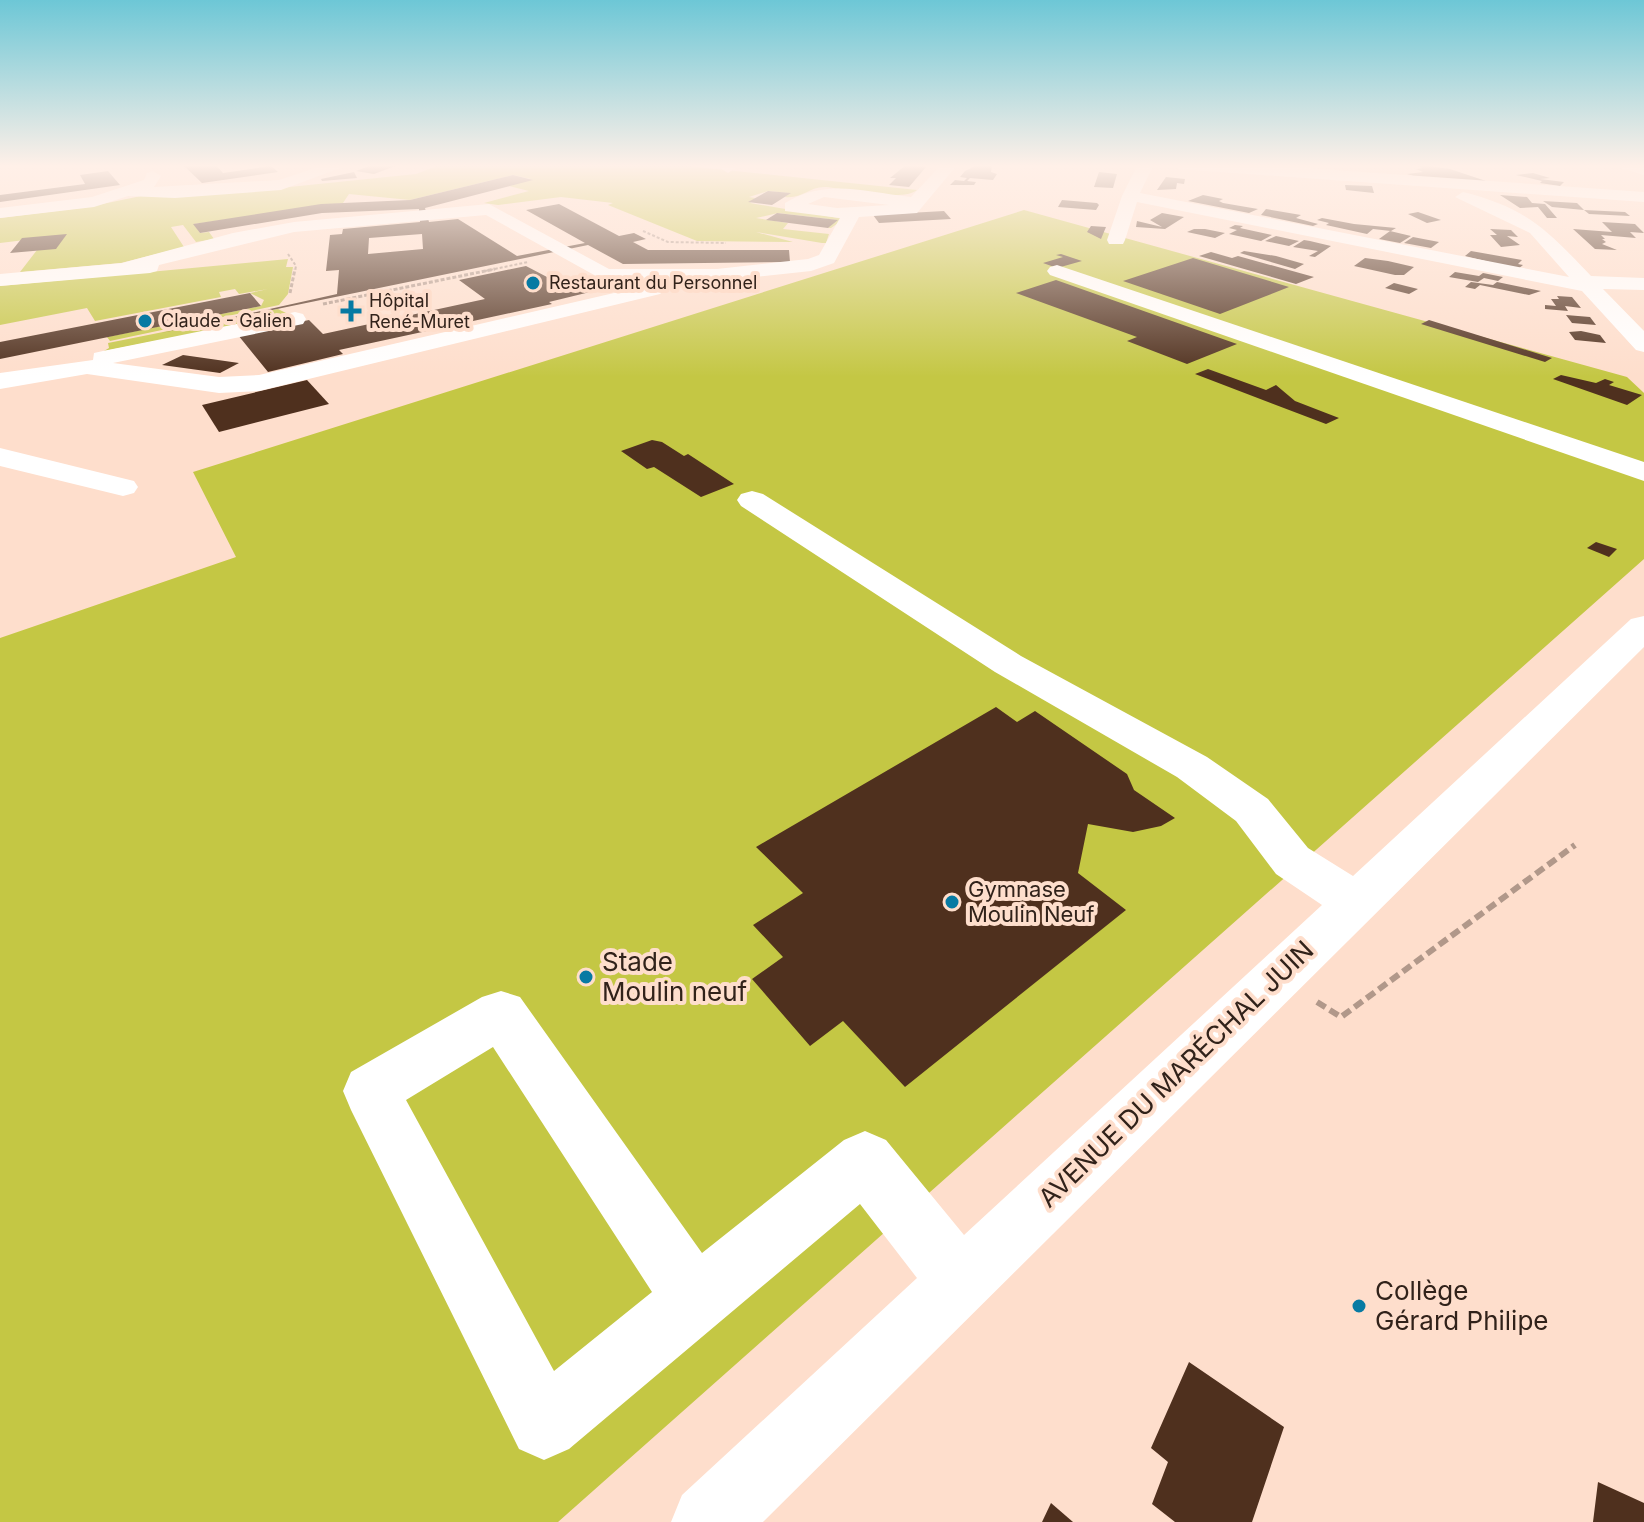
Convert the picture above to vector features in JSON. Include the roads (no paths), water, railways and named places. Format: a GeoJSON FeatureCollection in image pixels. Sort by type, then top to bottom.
{"type":"FeatureCollection","features":[{"type":"Feature","properties":{"kind":"street"},"geometry":{"type":"LineString","coordinates":[[124,269],[253,235]]}},
{"type":"Feature","properties":{"kind":"street"},"geometry":{"type":"LineString","coordinates":[[287,253],[292,235]]}},
{"type":"Feature","properties":{"kind":"street"},"geometry":{"type":"LineString","coordinates":[[535,235],[636,294]]}},
{"type":"Feature","properties":{"kind":"street"},"geometry":{"type":"LineString","coordinates":[[605,275],[717,275],[811,265],[827,259],[840,235]]}},
{"type":"Feature","properties":{"kind":"street"},"geometry":{"type":"LineString","coordinates":[[1116,240],[1118,235]]}},
{"type":"Feature","properties":{"kind":"street"},"geometry":{"type":"LineString","coordinates":[[1322,235],[1539,279],[1639,286]]}},
{"type":"Feature","properties":{"kind":"street"},"geometry":{"type":"LineString","coordinates":[[1541,235],[1644,345]]}},
{"type":"Feature","properties":{"kind":"street"},"geometry":{"type":"LineString","coordinates":[[0,280],[257,256]]}},
{"type":"Feature","properties":{"kind":"street"},"geometry":{"type":"LineString","coordinates":[[1057,271],[1644,472]]}},
{"type":"Feature","properties":{"kind":"street"},"geometry":{"type":"LineString","coordinates":[[51,371],[98,367],[219,385],[259,383],[717,275]]}},
{"type":"Feature","properties":{"kind":"street"},"geometry":{"type":"LineString","coordinates":[[0,381],[295,319]]}},
{"type":"Feature","properties":{"kind":"street"},"geometry":{"type":"LineString","coordinates":[[0,457],[123,487]]}},
{"type":"Feature","properties":{"kind":"street"},"geometry":{"type":"LineString","coordinates":[[752,500],[1008,664],[1192,767],[1252,810],[1292,861],[1356,902]]}},
{"type":"Feature","properties":{"kind":"street","name":"AVENUE DU MARÉCHAL JUIN"},"geometry":{"type":"LineString","coordinates":[[709,1522],[1644,627]]}},
{"type":"Feature","properties":{"kind":"street"},"geometry":{"type":"LineString","coordinates":[[696,1300],[501,1014],[371,1091],[544,1424],[696,1300],[865,1161],[960,1281]]}},
{"type":"Feature","properties":{"kind":"place","name":"Restaurant du Personnel"},"geometry":{"type":"Point","coordinates":[533,283]}},
{"type":"Feature","properties":{"kind":"place","name":"Hôpital René-Muret"},"geometry":{"type":"Point","coordinates":[351,311]}},
{"type":"Feature","properties":{"kind":"place","name":"Claude - Galien"},"geometry":{"type":"Point","coordinates":[145,321]}},
{"type":"Feature","properties":{"kind":"place","name":"Gymnase Moulin Neuf"},"geometry":{"type":"Point","coordinates":[952,902]}},
{"type":"Feature","properties":{"kind":"place","name":"Stade Moulin neuf"},"geometry":{"type":"Point","coordinates":[586,977]}},
{"type":"Feature","properties":{"kind":"place","name":"Collège Gérard Philipe"},"geometry":{"type":"Point","coordinates":[1359,1306]}}]}
